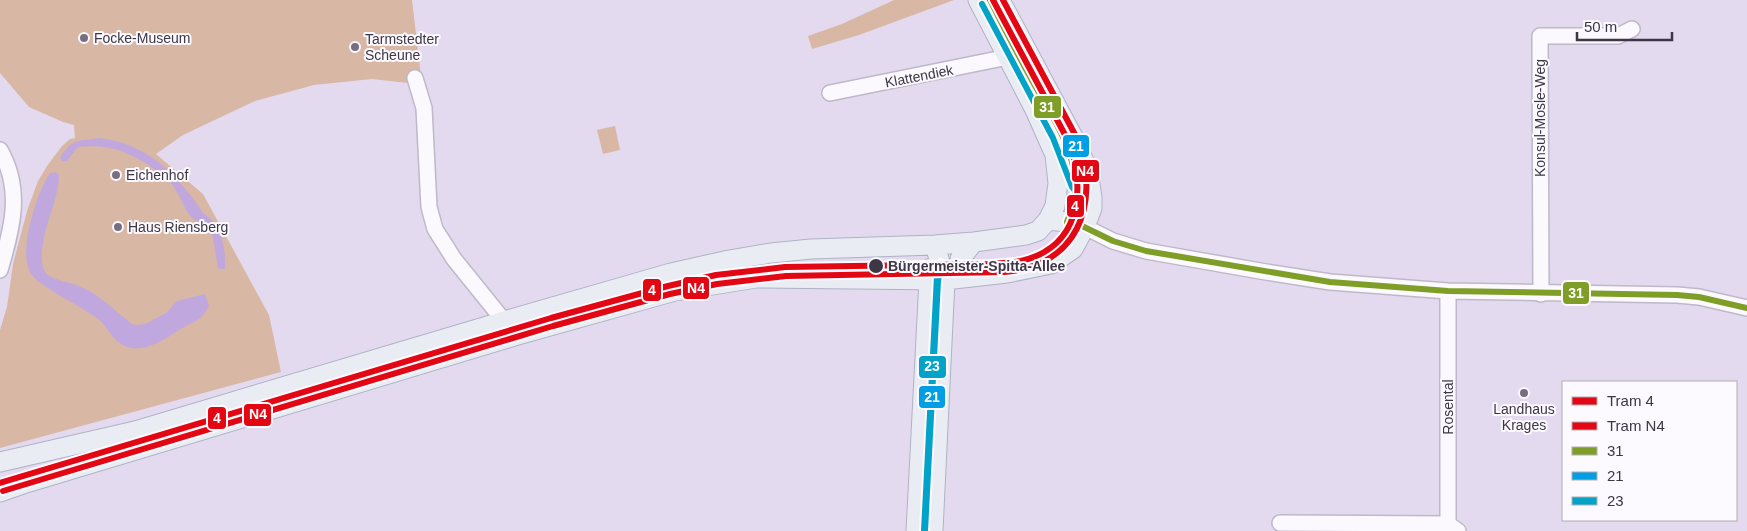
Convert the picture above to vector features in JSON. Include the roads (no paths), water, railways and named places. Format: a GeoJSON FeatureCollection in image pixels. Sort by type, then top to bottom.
{"type":"FeatureCollection","features":[{"type":"Feature","properties":{"kind":"main road"},"geometry":{"type":"LineString","coordinates":[[0,462],[135,431],[504,321],[671,273],[729,260],[812,249],[974,242],[1026,235],[1038,231],[1048,220],[1056,200],[1058,183],[1055,155],[1035,110],[978,0]]}},
{"type":"Feature","properties":{"kind":"main road"},"geometry":{"type":"LineString","coordinates":[[0,492],[293,402],[675,291],[756,278],[937,280],[1007,273],[1051,264],[1073,249],[1086,228],[1092,208],[1088,170],[1073,137],[1000,0]]}},
{"type":"Feature","properties":{"kind":"main road"},"geometry":{"type":"LineString","coordinates":[[1048,220],[1067,222],[1086,228]]}},
{"type":"Feature","properties":{"kind":"main road"},"geometry":{"type":"LineString","coordinates":[[968,277],[960,265],[960,259],[974,242]]}},
{"type":"Feature","properties":{"kind":"main road"},"geometry":{"type":"LineString","coordinates":[[933,531],[937,280],[935,245]]}},
{"type":"Feature","properties":{"kind":"main road"},"geometry":{"type":"LineString","coordinates":[[916,531],[937,280]]}},
{"type":"Feature","properties":{"kind":"street","name":"Konsul-Mosle-Weg"},"geometry":{"type":"LineString","coordinates":[[1542,294],[1540,36],[1618,36],[1632,28]]}},
{"type":"Feature","properties":{"kind":"street","name":"Klattendiek"},"geometry":{"type":"LineString","coordinates":[[830,93],[1008,57]]}},
{"type":"Feature","properties":{"kind":"street"},"geometry":{"type":"LineString","coordinates":[[415,78],[424,108],[429,207],[435,229],[454,259],[504,321]]}},
{"type":"Feature","properties":{"kind":"street"},"geometry":{"type":"LineString","coordinates":[[0,150],[10,178],[14,215],[0,270]]}},
{"type":"Feature","properties":{"kind":"street"},"geometry":{"type":"LineString","coordinates":[[1086,228],[1127,246],[1330,282],[1448,291],[1677,295],[1708,299],[1747,308]]}},
{"type":"Feature","properties":{"kind":"street","name":"Rosental"},"geometry":{"type":"LineString","coordinates":[[1280,523],[1453,527],[1448,291]]}},
{"type":"Feature","properties":{"kind":"tram line","name":"4"},"geometry":{"type":"LineString","coordinates":[[0,483],[551,318],[716,275],[785,267],[1009,263],[1040,254],[1055,244],[1066,231],[1073,217],[1077,200],[1075,164],[1071,146],[993,0]]}},
{"type":"Feature","properties":{"kind":"tram line","name":"N4"},"geometry":{"type":"LineString","coordinates":[[3,491],[553,326],[670,294],[717,284],[786,276],[1004,272],[1029,267],[1049,258],[1065,245],[1077,229],[1084,210],[1085,166],[1079,142],[1003,0]]}},
{"type":"Feature","properties":{"kind":"place","name":"Focke-Museum"},"geometry":{"type":"Point","coordinates":[84,38]}},
{"type":"Feature","properties":{"kind":"place","name":"Tarmstedter Scheune"},"geometry":{"type":"Point","coordinates":[355,47]}},
{"type":"Feature","properties":{"kind":"place","name":"Eichenhof"},"geometry":{"type":"Point","coordinates":[116,175]}},
{"type":"Feature","properties":{"kind":"place","name":"Haus Riensberg"},"geometry":{"type":"Point","coordinates":[118,227]}},
{"type":"Feature","properties":{"kind":"place","name":"Bürgermeister-Spitta-Allee"},"geometry":{"type":"Point","coordinates":[876,266]}},
{"type":"Feature","properties":{"kind":"place","name":"Landhaus Krages"},"geometry":{"type":"Point","coordinates":[1524,393]}}]}
